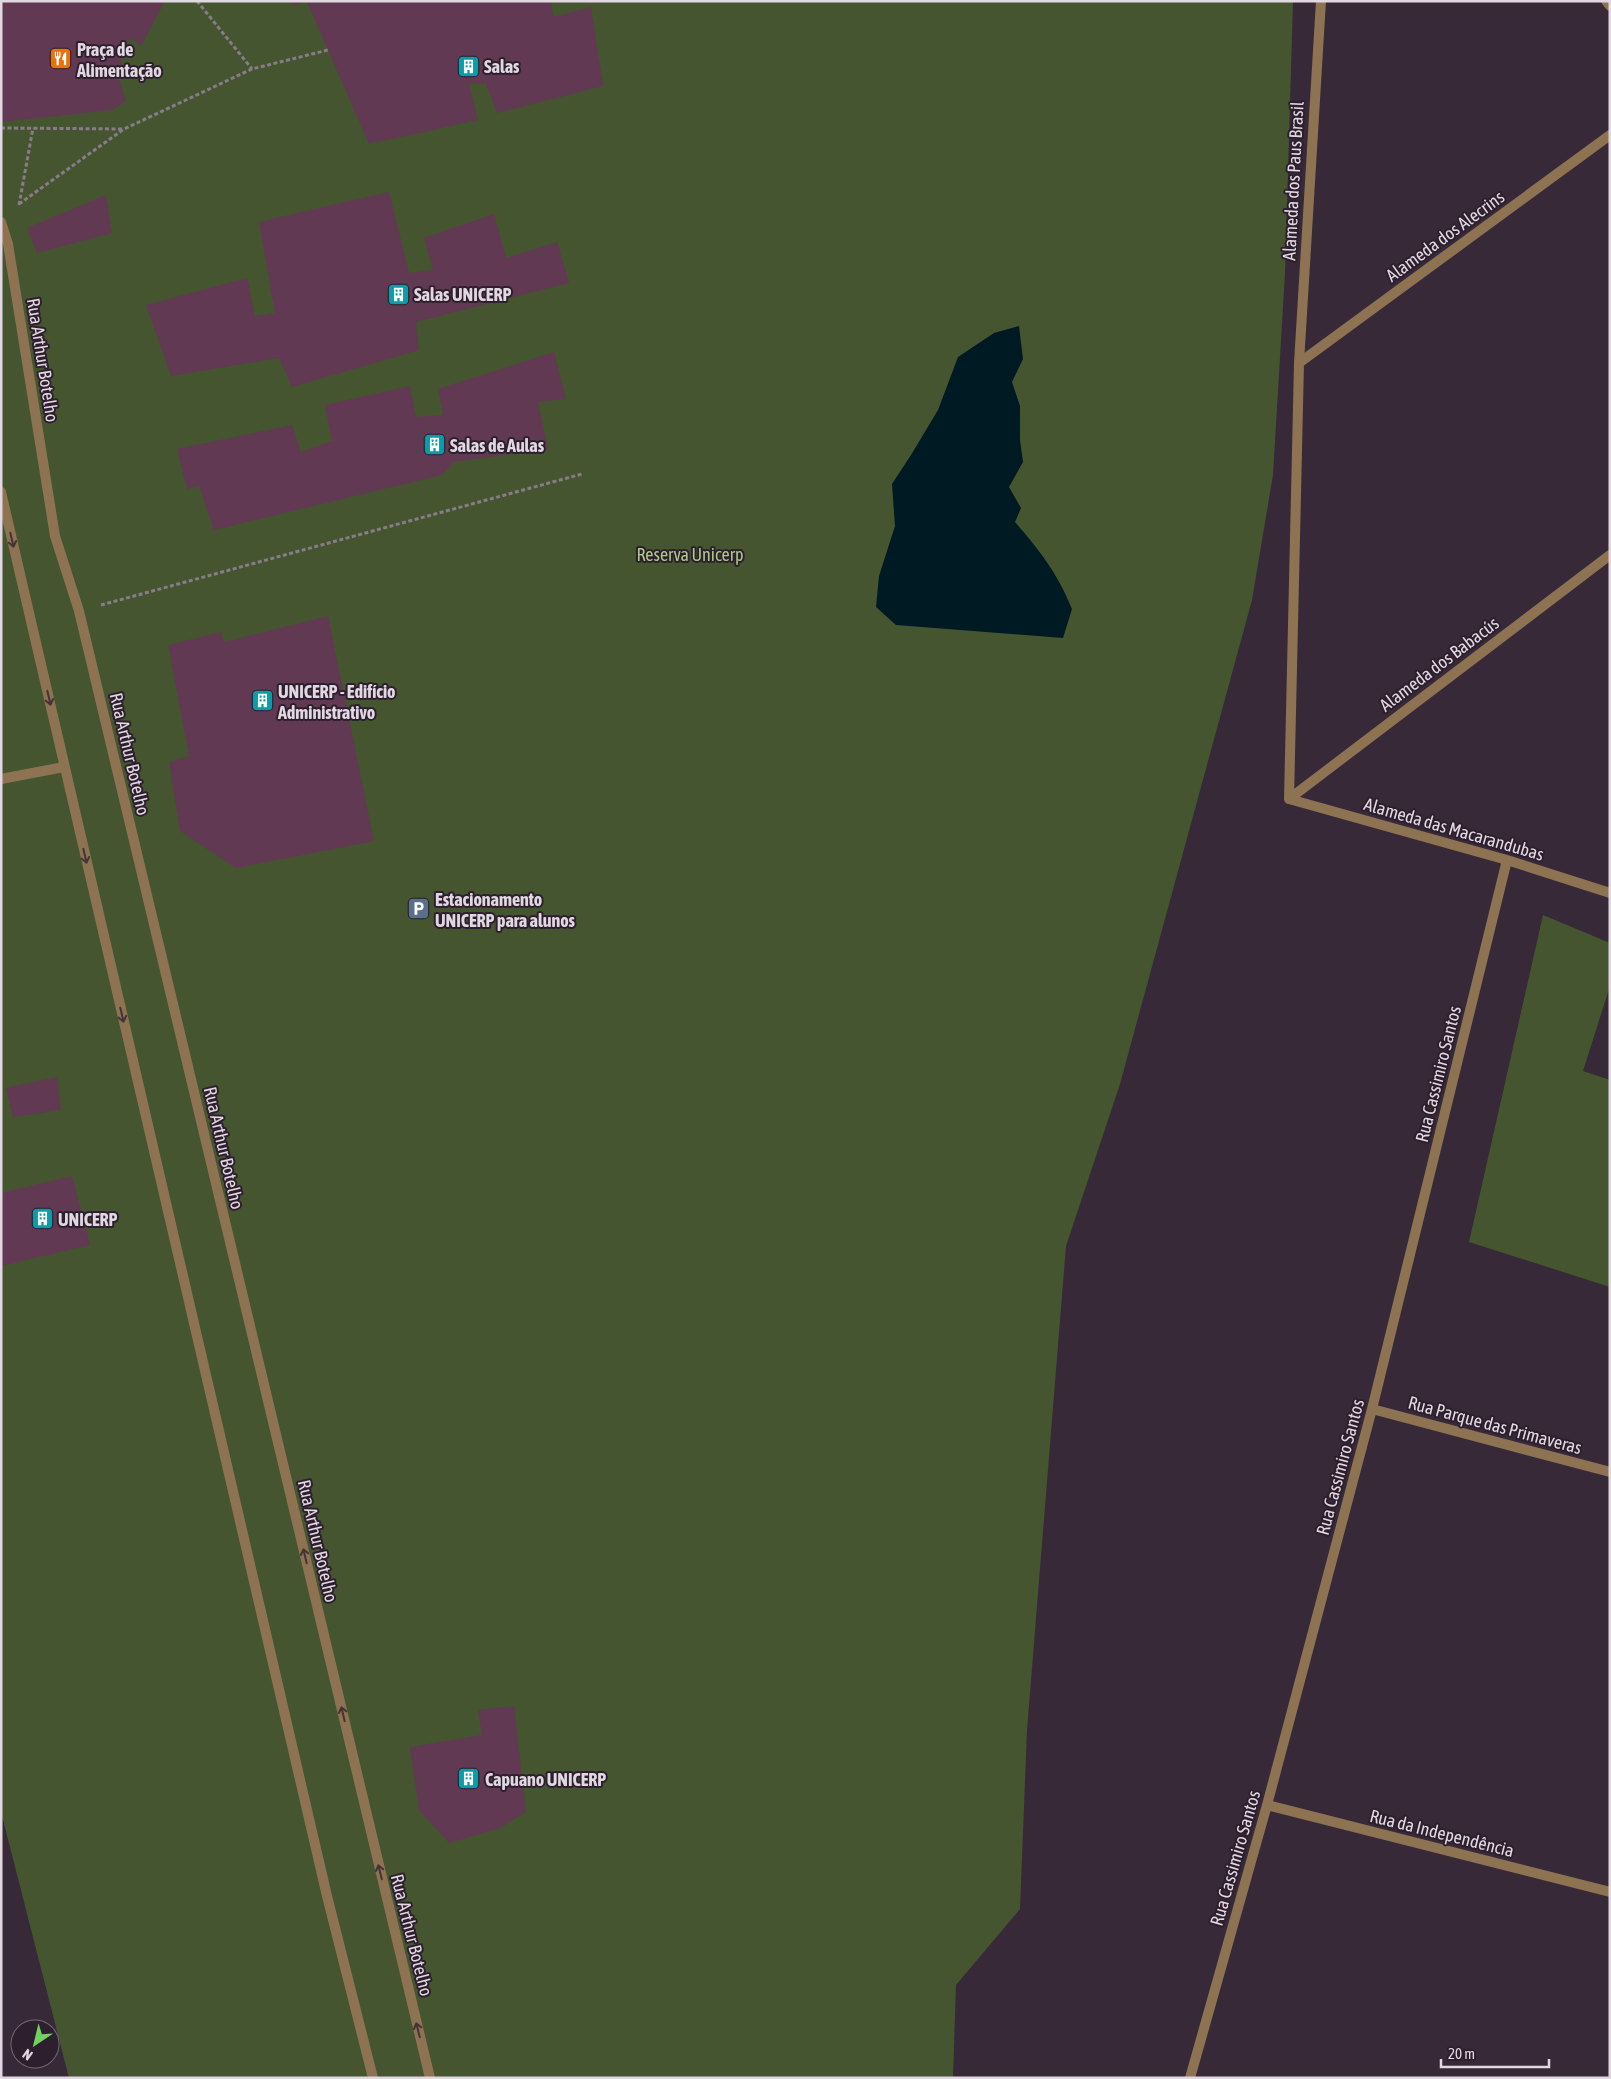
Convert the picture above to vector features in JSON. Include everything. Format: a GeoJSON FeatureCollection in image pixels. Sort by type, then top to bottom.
{"type":"FeatureCollection","features":[{"type":"Feature","properties":{"kind":"street","name":"Alameda dos Paus Brasil"},"geometry":{"type":"LineString","coordinates":[[1289,800],[1299,362],[1320,1]]}},
{"type":"Feature","properties":{"kind":"street"},"geometry":{"type":"LineString","coordinates":[[1606,1],[1610,6]]}},
{"type":"Feature","properties":{"kind":"street","name":"Alameda dos Alecrins"},"geometry":{"type":"LineString","coordinates":[[1299,362],[1610,135]]}},
{"type":"Feature","properties":{"kind":"street","name":"Rua Arthur Botelho"},"geometry":{"type":"LineString","coordinates":[[1,222],[8,244],[55,536],[79,611],[430,2078]]}},
{"type":"Feature","properties":{"kind":"street"},"geometry":{"type":"LineString","coordinates":[[1,492],[327,1896],[373,2078]]}},
{"type":"Feature","properties":{"kind":"street","name":"Alameda dos Babacús"},"geometry":{"type":"LineString","coordinates":[[1289,800],[1610,555]]}},
{"type":"Feature","properties":{"kind":"street"},"geometry":{"type":"LineString","coordinates":[[1,779],[64,767]]}},
{"type":"Feature","properties":{"kind":"street","name":"Alameda das Macarandubas"},"geometry":{"type":"LineString","coordinates":[[1289,800],[1507,860],[1610,893]]}},
{"type":"Feature","properties":{"kind":"street","name":"Rua Cassimiro Santos"},"geometry":{"type":"LineString","coordinates":[[1190,2078],[1267,1805],[1372,1410],[1507,860]]}},
{"type":"Feature","properties":{"kind":"street","name":"Rua Parque das Primaveras"},"geometry":{"type":"LineString","coordinates":[[1372,1410],[1610,1472]]}},
{"type":"Feature","properties":{"kind":"street","name":"Rua da Independência"},"geometry":{"type":"LineString","coordinates":[[1267,1805],[1610,1892]]}},
{"type":"Feature","properties":{"kind":"path"},"geometry":{"type":"LineString","coordinates":[[197,1],[252,69]]}},
{"type":"Feature","properties":{"kind":"path"},"geometry":{"type":"LineString","coordinates":[[19,204],[124,129],[252,69],[328,50]]}},
{"type":"Feature","properties":{"kind":"path"},"geometry":{"type":"LineString","coordinates":[[1,128],[124,129]]}},
{"type":"Feature","properties":{"kind":"path"},"geometry":{"type":"LineString","coordinates":[[8,244],[19,204],[33,128]]}},
{"type":"Feature","properties":{"kind":"path"},"geometry":{"type":"LineString","coordinates":[[79,611],[582,474]]}},
{"type":"Feature","properties":{"kind":"green space","name":"Reserva Unicerp"},"geometry":{"type":"Polygon","coordinates":[[[1,1],[1293,1],[1285,273],[1273,475],[1252,600],[1120,1084],[1066,1246],[1027,1730],[1020,1909],[956,1985],[953,2078],[69,2078],[60,2043],[60,2019],[54,2019],[1,1812],[1,1]]]}},
{"type":"Feature","properties":{"kind":"green space"},"geometry":{"type":"Polygon","coordinates":[[[1543,915],[1610,943],[1610,986],[1583,1071],[1610,1080],[1610,1287],[1469,1242],[1543,915]]]}},
{"type":"Feature","properties":{"kind":"water"},"geometry":{"type":"Polygon","coordinates":[[[1019,326],[1023,359],[1012,382],[1020,406],[1020,440],[1023,462],[1009,487],[1021,508],[1015,522],[1047,562],[1072,609],[1063,638],[896,625],[876,607],[879,576],[895,526],[892,484],[938,410],[958,357],[994,333],[1019,326]]]}},
{"type":"Feature","properties":{"kind":"building","name":"Praça de Alimentação"},"geometry":{"type":"Polygon","coordinates":[[[1,1],[165,1],[141,46],[132,39],[116,50],[124,68],[116,70],[126,101],[112,110],[1,122],[1,1]]]}},
{"type":"Feature","properties":{"kind":"building","name":"Salas"},"geometry":{"type":"Polygon","coordinates":[[[291,1],[551,1],[553,17],[591,7],[603,86],[497,113],[486,84],[469,83],[478,120],[369,144],[307,2],[292,5],[291,1]]]}},
{"type":"Feature","properties":{"kind":"building","name":"Salas UNICERP"},"geometry":{"type":"Polygon","coordinates":[[[389,192],[409,273],[433,270],[424,238],[494,214],[506,258],[557,242],[569,283],[416,322],[419,350],[292,387],[279,358],[171,376],[146,305],[247,278],[255,316],[275,313],[259,222],[389,192]]]}},
{"type":"Feature","properties":{"kind":"building"},"geometry":{"type":"Polygon","coordinates":[[[106,195],[112,233],[37,253],[27,228],[106,195]]]}},
{"type":"Feature","properties":{"kind":"building","name":"Salas de Aulas"},"geometry":{"type":"Polygon","coordinates":[[[554,352],[566,399],[538,402],[548,449],[454,462],[442,475],[214,530],[199,486],[187,489],[177,449],[292,425],[301,452],[332,441],[325,405],[410,386],[416,417],[443,415],[438,389],[554,352]]]}},
{"type":"Feature","properties":{"kind":"building","name":"UNICERP - Edifício Administrativo"},"geometry":{"type":"Polygon","coordinates":[[[328,616],[374,841],[236,868],[180,831],[169,762],[189,756],[168,645],[221,632],[224,642],[328,616]]]}},
{"type":"Feature","properties":{"kind":"building"},"geometry":{"type":"Polygon","coordinates":[[[57,1077],[61,1110],[13,1117],[6,1088],[57,1077]]]}},
{"type":"Feature","properties":{"kind":"building","name":"UNICERP"},"geometry":{"type":"Polygon","coordinates":[[[72,1176],[90,1245],[1,1266],[1,1193],[72,1176]]]}},
{"type":"Feature","properties":{"kind":"building","name":"Capuano UNICERP"},"geometry":{"type":"Polygon","coordinates":[[[514,1706],[526,1812],[500,1828],[449,1843],[419,1810],[410,1747],[482,1735],[478,1710],[514,1706]]]}},
{"type":"Feature","properties":{"kind":"place","name":"Praça de Alimentação"},"geometry":{"type":"Point","coordinates":[61,59]}},
{"type":"Feature","properties":{"kind":"place","name":"Salas"},"geometry":{"type":"Point","coordinates":[468,66]}},
{"type":"Feature","properties":{"kind":"place","name":"Salas UNICERP"},"geometry":{"type":"Point","coordinates":[398,294]}},
{"type":"Feature","properties":{"kind":"place","name":"Salas de Aulas"},"geometry":{"type":"Point","coordinates":[434,445]}},
{"type":"Feature","properties":{"kind":"place","name":"UNICERP - Edifício Administrativo"},"geometry":{"type":"Point","coordinates":[262,701]}},
{"type":"Feature","properties":{"kind":"place","name":"Estacionamento UNICERP para alunos"},"geometry":{"type":"Point","coordinates":[419,909]}},
{"type":"Feature","properties":{"kind":"place","name":"UNICERP"},"geometry":{"type":"Point","coordinates":[42,1219]}},
{"type":"Feature","properties":{"kind":"place","name":"Capuano UNICERP"},"geometry":{"type":"Point","coordinates":[469,1779]}}]}
